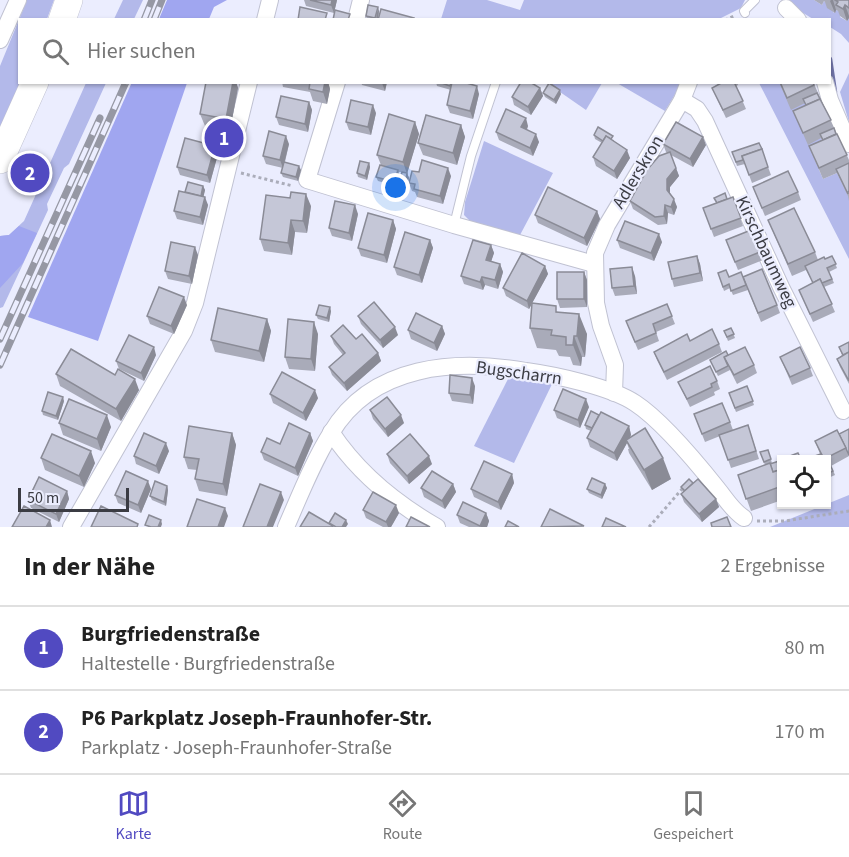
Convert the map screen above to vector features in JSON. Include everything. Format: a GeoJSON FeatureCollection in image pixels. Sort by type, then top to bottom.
{"type":"FeatureCollection","features":[{"type":"Feature","properties":{"kind":"main road"},"geometry":{"type":"LineString","coordinates":[[63,18],[69,0]]}},
{"type":"Feature","properties":{"kind":"main road"},"geometry":{"type":"LineString","coordinates":[[0,159],[34,84]]}},
{"type":"Feature","properties":{"kind":"street"},"geometry":{"type":"LineString","coordinates":[[0,40],[18,0]]}},
{"type":"Feature","properties":{"kind":"street"},"geometry":{"type":"LineString","coordinates":[[266,18],[270,0]]}},
{"type":"Feature","properties":{"kind":"street"},"geometry":{"type":"LineString","coordinates":[[357,18],[362,0]]}},
{"type":"Feature","properties":{"kind":"street"},"geometry":{"type":"LineString","coordinates":[[71,527],[184,331],[195,303],[249,84]]}},
{"type":"Feature","properties":{"kind":"street"},"geometry":{"type":"LineString","coordinates":[[336,84],[307,180],[454,225],[594,264]]}},
{"type":"Feature","properties":{"kind":"street","name":"Adlerskron"},"geometry":{"type":"LineString","coordinates":[[614,393],[615,365],[598,315],[594,264],[596,248],[607,225],[682,100],[688,84]]}},
{"type":"Feature","properties":{"kind":"street"},"geometry":{"type":"LineString","coordinates":[[826,84],[849,144]]}},
{"type":"Feature","properties":{"kind":"street","name":"Kirschbaumweg"},"geometry":{"type":"LineString","coordinates":[[682,100],[697,109],[705,121],[781,287],[843,411]]}},
{"type":"Feature","properties":{"kind":"street","name":"Bugscharrn"},"geometry":{"type":"LineString","coordinates":[[286,527],[331,432],[344,416],[365,395],[392,379],[444,366],[495,366],[534,372],[614,393],[633,402],[650,415],[701,470],[735,512],[744,518]]}},
{"type":"Feature","properties":{"kind":"street"},"geometry":{"type":"LineString","coordinates":[[331,432],[345,452],[369,478],[405,508],[436,527]]}},
{"type":"Feature","properties":{"kind":"lane"},"geometry":{"type":"LineString","coordinates":[[745,13],[754,0]]}},
{"type":"Feature","properties":{"kind":"lane"},"geometry":{"type":"LineString","coordinates":[[454,225],[471,156],[495,84]]}},
{"type":"Feature","properties":{"kind":"path"},"geometry":{"type":"LineString","coordinates":[[233,171],[297,187]]}},
{"type":"Feature","properties":{"kind":"path"},"geometry":{"type":"LineString","coordinates":[[649,527],[701,470]]}},
{"type":"Feature","properties":{"kind":"path"},"geometry":{"type":"LineString","coordinates":[[744,518],[756,521],[785,521],[849,511]]}},
{"type":"Feature","properties":{"kind":"shaded area"},"geometry":{"type":"Polygon","coordinates":[[[27,0],[54,0],[47,18],[20,18],[27,0]]]}},
{"type":"Feature","properties":{"kind":"shaded area"},"geometry":{"type":"Polygon","coordinates":[[[123,0],[143,0],[134,18],[114,18],[123,0]]]}},
{"type":"Feature","properties":{"kind":"shaded area"},"geometry":{"type":"Polygon","coordinates":[[[167,0],[227,0],[214,7],[209,18],[159,18],[167,0]]]}},
{"type":"Feature","properties":{"kind":"shaded area"},"geometry":{"type":"Polygon","coordinates":[[[447,0],[487,0],[520,10],[524,0],[745,0],[741,8],[721,18],[441,18],[447,0]]]}},
{"type":"Feature","properties":{"kind":"shaded area"},"geometry":{"type":"Polygon","coordinates":[[[782,0],[814,0],[822,5],[824,1],[834,13],[836,10],[842,13],[840,17],[847,21],[849,18],[849,43],[831,28],[831,18],[811,18],[782,0]]]}},
{"type":"Feature","properties":{"kind":"shaded area"},"geometry":{"type":"Polygon","coordinates":[[[18,22],[20,84],[0,129],[0,66],[18,22]]]}},
{"type":"Feature","properties":{"kind":"shaded area"},"geometry":{"type":"Polygon","coordinates":[[[849,73],[849,122],[840,92],[849,73]]]}},
{"type":"Feature","properties":{"kind":"shaded area"},"geometry":{"type":"Polygon","coordinates":[[[86,84],[106,84],[69,164],[64,168],[47,204],[48,210],[3,307],[0,308],[0,236],[9,235],[24,221],[86,84]]]}},
{"type":"Feature","properties":{"kind":"shaded area"},"geometry":{"type":"Polygon","coordinates":[[[131,84],[187,84],[98,341],[28,317],[131,84]]]}},
{"type":"Feature","properties":{"kind":"shaded area"},"geometry":{"type":"Polygon","coordinates":[[[548,84],[601,84],[586,110],[548,84]]]}},
{"type":"Feature","properties":{"kind":"shaded area"},"geometry":{"type":"Polygon","coordinates":[[[619,84],[681,84],[665,111],[619,84]]]}},
{"type":"Feature","properties":{"kind":"shaded area"},"geometry":{"type":"Polygon","coordinates":[[[760,84],[812,84],[821,138],[827,152],[814,158],[823,179],[837,173],[849,197],[849,259],[760,84]]]}},
{"type":"Feature","properties":{"kind":"shaded area"},"geometry":{"type":"Polygon","coordinates":[[[484,141],[553,173],[520,235],[471,222],[464,215],[465,202],[484,141]]]}},
{"type":"Feature","properties":{"kind":"shaded area"},"geometry":{"type":"Polygon","coordinates":[[[19,226],[37,233],[23,263],[0,288],[0,236],[9,235],[19,226]]]}},
{"type":"Feature","properties":{"kind":"shaded area"},"geometry":{"type":"Polygon","coordinates":[[[509,377],[530,378],[552,384],[514,463],[474,446],[509,377]]]}},
{"type":"Feature","properties":{"kind":"shaded area"},"geometry":{"type":"Polygon","coordinates":[[[849,495],[849,527],[770,527],[814,509],[831,509],[831,502],[849,495]]]}},
{"type":"Feature","properties":{"kind":"building"},"geometry":{"type":"Polygon","coordinates":[[[310,0],[332,0],[331,5],[310,0]]]}},
{"type":"Feature","properties":{"kind":"building"},"geometry":{"type":"Polygon","coordinates":[[[835,0],[849,0],[849,8],[845,5],[843,9],[836,5],[838,2],[835,0]]]}},
{"type":"Feature","properties":{"kind":"building"},"geometry":{"type":"Polygon","coordinates":[[[368,5],[378,7],[375,18],[366,16],[368,5]]]}},
{"type":"Feature","properties":{"kind":"building"},"geometry":{"type":"Polygon","coordinates":[[[300,7],[327,13],[326,18],[298,18],[300,7]]]}},
{"type":"Feature","properties":{"kind":"building"},"geometry":{"type":"Polygon","coordinates":[[[381,9],[414,18],[379,18],[381,9]]]}},
{"type":"Feature","properties":{"kind":"building"},"geometry":{"type":"Polygon","coordinates":[[[335,10],[350,14],[349,18],[333,18],[335,10]]]}},
{"type":"Feature","properties":{"kind":"building"},"geometry":{"type":"Polygon","coordinates":[[[206,84],[233,84],[226,119],[200,114],[206,84]]]}},
{"type":"Feature","properties":{"kind":"building"},"geometry":{"type":"Polygon","coordinates":[[[310,84],[325,84],[323,92],[309,89],[310,84]]]}},
{"type":"Feature","properties":{"kind":"building"},"geometry":{"type":"Polygon","coordinates":[[[452,84],[477,86],[470,111],[447,105],[452,84]]]}},
{"type":"Feature","properties":{"kind":"building"},"geometry":{"type":"Polygon","coordinates":[[[520,84],[533,84],[540,88],[528,107],[512,97],[520,84]]]}},
{"type":"Feature","properties":{"kind":"building"},"geometry":{"type":"Polygon","coordinates":[[[548,84],[560,90],[554,100],[543,93],[548,84]]]}},
{"type":"Feature","properties":{"kind":"building"},"geometry":{"type":"Polygon","coordinates":[[[719,84],[735,84],[743,101],[723,110],[712,88],[719,84]]]}},
{"type":"Feature","properties":{"kind":"building"},"geometry":{"type":"Polygon","coordinates":[[[781,84],[814,84],[814,85],[787,98],[781,84]]]}},
{"type":"Feature","properties":{"kind":"building"},"geometry":{"type":"Polygon","coordinates":[[[817,93],[820,99],[806,105],[803,99],[817,93]]]}},
{"type":"Feature","properties":{"kind":"building"},"geometry":{"type":"Polygon","coordinates":[[[281,96],[309,102],[305,124],[276,117],[281,96]]]}},
{"type":"Feature","properties":{"kind":"building"},"geometry":{"type":"Polygon","coordinates":[[[820,99],[831,120],[803,133],[793,111],[820,99]]]}},
{"type":"Feature","properties":{"kind":"building"},"geometry":{"type":"Polygon","coordinates":[[[351,100],[373,105],[368,127],[346,122],[351,100]]]}},
{"type":"Feature","properties":{"kind":"building"},"geometry":{"type":"Polygon","coordinates":[[[506,109],[526,118],[521,127],[536,134],[530,148],[496,132],[506,109]]]}},
{"type":"Feature","properties":{"kind":"building"},"geometry":{"type":"Polygon","coordinates":[[[389,114],[415,122],[403,162],[377,155],[389,114]]]}},
{"type":"Feature","properties":{"kind":"building"},"geometry":{"type":"Polygon","coordinates":[[[426,115],[461,125],[453,153],[418,143],[426,115]]]}},
{"type":"Feature","properties":{"kind":"building"},"geometry":{"type":"Polygon","coordinates":[[[676,122],[703,137],[690,159],[663,144],[676,122]]]}},
{"type":"Feature","properties":{"kind":"building"},"geometry":{"type":"Polygon","coordinates":[[[598,127],[613,136],[611,139],[606,136],[603,141],[594,135],[598,127]]]}},
{"type":"Feature","properties":{"kind":"building"},"geometry":{"type":"Polygon","coordinates":[[[834,128],[836,134],[823,140],[820,134],[834,128]]]}},
{"type":"Feature","properties":{"kind":"building"},"geometry":{"type":"Polygon","coordinates":[[[269,131],[286,136],[280,160],[263,156],[269,131]]]}},
{"type":"Feature","properties":{"kind":"building"},"geometry":{"type":"Polygon","coordinates":[[[837,134],[847,155],[819,168],[809,146],[837,134]]]}},
{"type":"Feature","properties":{"kind":"building"},"geometry":{"type":"Polygon","coordinates":[[[606,136],[627,150],[614,171],[593,157],[606,136]]]}},
{"type":"Feature","properties":{"kind":"building"},"geometry":{"type":"Polygon","coordinates":[[[185,138],[215,146],[207,175],[177,167],[185,138]]]}},
{"type":"Feature","properties":{"kind":"building"},"geometry":{"type":"Polygon","coordinates":[[[759,143],[762,149],[742,156],[743,160],[736,162],[732,152],[759,143]]]}},
{"type":"Feature","properties":{"kind":"building"},"geometry":{"type":"Polygon","coordinates":[[[762,149],[768,167],[749,175],[742,156],[762,149]]]}},
{"type":"Feature","properties":{"kind":"building"},"geometry":{"type":"Polygon","coordinates":[[[670,152],[676,168],[667,179],[667,190],[674,199],[671,207],[665,205],[664,216],[655,217],[630,201],[647,170],[659,156],[670,152]]]}},
{"type":"Feature","properties":{"kind":"building"},"geometry":{"type":"Polygon","coordinates":[[[422,160],[448,168],[440,196],[414,189],[415,184],[409,183],[412,171],[419,172],[422,160]]]}},
{"type":"Feature","properties":{"kind":"building"},"geometry":{"type":"Polygon","coordinates":[[[360,161],[369,163],[365,176],[357,173],[360,161]]]}},
{"type":"Feature","properties":{"kind":"building"},"geometry":{"type":"Polygon","coordinates":[[[284,162],[299,166],[296,177],[281,173],[284,162]]]}},
{"type":"Feature","properties":{"kind":"building"},"geometry":{"type":"Polygon","coordinates":[[[849,163],[849,191],[848,194],[836,169],[849,163]]]}},
{"type":"Feature","properties":{"kind":"building"},"geometry":{"type":"Polygon","coordinates":[[[380,165],[398,170],[394,182],[376,177],[380,165]]]}},
{"type":"Feature","properties":{"kind":"building"},"geometry":{"type":"Polygon","coordinates":[[[788,171],[798,192],[762,208],[753,187],[788,171]]]}},
{"type":"Feature","properties":{"kind":"building"},"geometry":{"type":"Polygon","coordinates":[[[402,172],[407,173],[405,185],[399,183],[402,172]]]}},
{"type":"Feature","properties":{"kind":"building"},"geometry":{"type":"Polygon","coordinates":[[[188,182],[203,186],[201,196],[185,192],[188,182]]]}},
{"type":"Feature","properties":{"kind":"building"},"geometry":{"type":"Polygon","coordinates":[[[548,187],[597,211],[584,238],[535,215],[548,187]]]}},
{"type":"Feature","properties":{"kind":"building"},"geometry":{"type":"Polygon","coordinates":[[[179,191],[205,197],[200,217],[174,211],[179,191]]]}},
{"type":"Feature","properties":{"kind":"building"},"geometry":{"type":"Polygon","coordinates":[[[291,192],[306,194],[303,221],[291,220],[288,243],[260,239],[266,195],[290,198],[291,192]]]}},
{"type":"Feature","properties":{"kind":"building"},"geometry":{"type":"Polygon","coordinates":[[[725,193],[727,199],[717,203],[714,198],[725,193]]]}},
{"type":"Feature","properties":{"kind":"building"},"geometry":{"type":"Polygon","coordinates":[[[733,197],[741,218],[711,229],[703,208],[733,197]]]}},
{"type":"Feature","properties":{"kind":"building"},"geometry":{"type":"Polygon","coordinates":[[[335,201],[355,205],[349,233],[329,228],[335,201]]]}},
{"type":"Feature","properties":{"kind":"building"},"geometry":{"type":"Polygon","coordinates":[[[794,208],[815,252],[788,264],[768,220],[794,208]]]}},
{"type":"Feature","properties":{"kind":"building"},"geometry":{"type":"Polygon","coordinates":[[[368,213],[393,220],[384,255],[358,248],[368,213]]]}},
{"type":"Feature","properties":{"kind":"building"},"geometry":{"type":"Polygon","coordinates":[[[625,221],[659,234],[651,253],[617,240],[625,221]]]}},
{"type":"Feature","properties":{"kind":"building"},"geometry":{"type":"Polygon","coordinates":[[[751,230],[760,252],[735,262],[726,240],[751,230]]]}},
{"type":"Feature","properties":{"kind":"building"},"geometry":{"type":"Polygon","coordinates":[[[405,232],[430,240],[419,275],[394,267],[405,232]]]}},
{"type":"Feature","properties":{"kind":"building"},"geometry":{"type":"Polygon","coordinates":[[[473,240],[491,245],[486,260],[500,264],[495,280],[482,277],[480,282],[461,276],[473,240]]]}},
{"type":"Feature","properties":{"kind":"building"},"geometry":{"type":"Polygon","coordinates":[[[171,242],[195,247],[189,276],[165,271],[171,242]]]}},
{"type":"Feature","properties":{"kind":"building"},"geometry":{"type":"Polygon","coordinates":[[[522,253],[545,266],[527,301],[503,288],[522,253]]]}},
{"type":"Feature","properties":{"kind":"building"},"geometry":{"type":"Polygon","coordinates":[[[697,256],[700,273],[672,279],[668,262],[697,256]]]}},
{"type":"Feature","properties":{"kind":"building"},"geometry":{"type":"Polygon","coordinates":[[[832,256],[836,264],[827,268],[832,279],[822,283],[820,279],[813,283],[805,266],[824,257],[825,259],[832,256]]]}},
{"type":"Feature","properties":{"kind":"building"},"geometry":{"type":"Polygon","coordinates":[[[632,267],[634,286],[612,288],[610,269],[632,267]]]}},
{"type":"Feature","properties":{"kind":"building"},"geometry":{"type":"Polygon","coordinates":[[[762,269],[777,305],[758,313],[743,277],[762,269]]]}},
{"type":"Feature","properties":{"kind":"building"},"geometry":{"type":"Polygon","coordinates":[[[726,270],[729,277],[741,272],[746,285],[731,291],[729,284],[723,287],[718,273],[726,270]]]}},
{"type":"Feature","properties":{"kind":"building"},"geometry":{"type":"Polygon","coordinates":[[[557,272],[584,272],[584,299],[557,299],[557,272]]]}},
{"type":"Feature","properties":{"kind":"building"},"geometry":{"type":"Polygon","coordinates":[[[820,279],[832,304],[810,314],[799,290],[820,279]]]}},
{"type":"Feature","properties":{"kind":"building"},"geometry":{"type":"Polygon","coordinates":[[[159,287],[184,297],[171,326],[147,316],[159,287]]]}},
{"type":"Feature","properties":{"kind":"building"},"geometry":{"type":"Polygon","coordinates":[[[374,302],[395,327],[380,340],[358,316],[374,302]]]}},
{"type":"Feature","properties":{"kind":"building"},"geometry":{"type":"Polygon","coordinates":[[[532,303],[556,306],[556,312],[579,314],[577,336],[574,336],[573,345],[566,345],[566,337],[551,335],[552,330],[530,328],[532,303]]]}},
{"type":"Feature","properties":{"kind":"building"},"geometry":{"type":"Polygon","coordinates":[[[667,304],[672,316],[653,324],[656,333],[635,342],[626,321],[667,304]]]}},
{"type":"Feature","properties":{"kind":"building"},"geometry":{"type":"Polygon","coordinates":[[[319,305],[330,307],[327,318],[316,315],[319,305]]]}},
{"type":"Feature","properties":{"kind":"building"},"geometry":{"type":"Polygon","coordinates":[[[218,308],[267,319],[259,351],[211,340],[218,308]]]}},
{"type":"Feature","properties":{"kind":"building"},"geometry":{"type":"Polygon","coordinates":[[[416,313],[442,326],[434,343],[408,330],[416,313]]]}},
{"type":"Feature","properties":{"kind":"building"},"geometry":{"type":"Polygon","coordinates":[[[288,319],[314,322],[311,359],[285,357],[288,319]]]}},
{"type":"Feature","properties":{"kind":"building"},"geometry":{"type":"Polygon","coordinates":[[[343,325],[356,339],[362,334],[378,353],[344,383],[329,367],[345,353],[331,336],[343,325]]]}},
{"type":"Feature","properties":{"kind":"building"},"geometry":{"type":"Polygon","coordinates":[[[731,328],[734,334],[727,337],[724,331],[731,328]]]}},
{"type":"Feature","properties":{"kind":"building"},"geometry":{"type":"Polygon","coordinates":[[[712,329],[719,344],[664,372],[654,352],[687,334],[690,341],[712,329]]]}},
{"type":"Feature","properties":{"kind":"building"},"geometry":{"type":"Polygon","coordinates":[[[129,335],[154,347],[141,373],[116,361],[129,335]]]}},
{"type":"Feature","properties":{"kind":"building"},"geometry":{"type":"Polygon","coordinates":[[[849,342],[849,352],[843,355],[839,347],[849,342]]]}},
{"type":"Feature","properties":{"kind":"building"},"geometry":{"type":"Polygon","coordinates":[[[745,347],[754,365],[734,375],[724,357],[745,347]]]}},
{"type":"Feature","properties":{"kind":"building"},"geometry":{"type":"Polygon","coordinates":[[[800,347],[810,368],[790,377],[780,357],[800,347]]]}},
{"type":"Feature","properties":{"kind":"building"},"geometry":{"type":"Polygon","coordinates":[[[71,349],[115,375],[118,369],[135,379],[116,409],[56,374],[71,349]]]}},
{"type":"Feature","properties":{"kind":"building"},"geometry":{"type":"Polygon","coordinates":[[[726,351],[728,355],[724,357],[728,366],[716,372],[710,360],[726,351]]]}},
{"type":"Feature","properties":{"kind":"building"},"geometry":{"type":"Polygon","coordinates":[[[849,352],[849,381],[837,359],[849,352]]]}},
{"type":"Feature","properties":{"kind":"building"},"geometry":{"type":"Polygon","coordinates":[[[710,366],[717,381],[711,384],[712,387],[687,399],[678,382],[710,366]]]}},
{"type":"Feature","properties":{"kind":"building"},"geometry":{"type":"Polygon","coordinates":[[[282,372],[315,390],[303,413],[270,394],[282,372]]]}},
{"type":"Feature","properties":{"kind":"building"},"geometry":{"type":"Polygon","coordinates":[[[450,375],[472,378],[470,395],[449,393],[450,375]]]}},
{"type":"Feature","properties":{"kind":"building"},"geometry":{"type":"Polygon","coordinates":[[[747,386],[753,401],[735,408],[729,393],[747,386]]]}},
{"type":"Feature","properties":{"kind":"building"},"geometry":{"type":"Polygon","coordinates":[[[563,389],[586,399],[578,420],[554,410],[563,389]]]}},
{"type":"Feature","properties":{"kind":"building"},"geometry":{"type":"Polygon","coordinates":[[[48,392],[63,397],[56,416],[42,411],[48,392]]]}},
{"type":"Feature","properties":{"kind":"building"},"geometry":{"type":"Polygon","coordinates":[[[387,397],[401,415],[385,429],[370,410],[387,397]]]}},
{"type":"Feature","properties":{"kind":"building"},"geometry":{"type":"Polygon","coordinates":[[[69,399],[107,415],[97,439],[59,423],[69,399]]]}},
{"type":"Feature","properties":{"kind":"building"},"geometry":{"type":"Polygon","coordinates":[[[722,403],[730,422],[702,434],[694,414],[722,403]]]}},
{"type":"Feature","properties":{"kind":"building"},"geometry":{"type":"Polygon","coordinates":[[[591,411],[599,415],[592,428],[585,425],[591,411]]]}},
{"type":"Feature","properties":{"kind":"building"},"geometry":{"type":"Polygon","coordinates":[[[601,412],[629,426],[614,453],[587,438],[601,412]]]}},
{"type":"Feature","properties":{"kind":"building"},"geometry":{"type":"Polygon","coordinates":[[[289,423],[310,433],[295,468],[261,452],[267,438],[280,444],[289,423]]]}},
{"type":"Feature","properties":{"kind":"building"},"geometry":{"type":"Polygon","coordinates":[[[748,425],[756,451],[728,460],[719,435],[748,425]]]}},
{"type":"Feature","properties":{"kind":"building"},"geometry":{"type":"Polygon","coordinates":[[[189,426],[232,433],[223,484],[195,479],[199,459],[184,457],[189,426]]]}},
{"type":"Feature","properties":{"kind":"building"},"geometry":{"type":"Polygon","coordinates":[[[645,428],[663,458],[644,470],[626,440],[645,428]]]}},
{"type":"Feature","properties":{"kind":"building"},"geometry":{"type":"Polygon","coordinates":[[[849,429],[849,455],[839,434],[849,429]]]}},
{"type":"Feature","properties":{"kind":"building"},"geometry":{"type":"Polygon","coordinates":[[[837,430],[846,448],[831,456],[822,455],[815,441],[837,430]]]}},
{"type":"Feature","properties":{"kind":"building"},"geometry":{"type":"Polygon","coordinates":[[[144,433],[166,443],[156,466],[134,456],[144,433]]]}},
{"type":"Feature","properties":{"kind":"building"},"geometry":{"type":"Polygon","coordinates":[[[52,434],[91,451],[79,476],[41,458],[52,434]]]}},
{"type":"Feature","properties":{"kind":"building"},"geometry":{"type":"Polygon","coordinates":[[[410,434],[429,456],[407,476],[387,454],[410,434]]]}},
{"type":"Feature","properties":{"kind":"building"},"geometry":{"type":"Polygon","coordinates":[[[768,450],[771,459],[764,462],[760,452],[768,450]]]}},
{"type":"Feature","properties":{"kind":"building"},"geometry":{"type":"Polygon","coordinates":[[[484,461],[512,474],[498,502],[471,489],[484,461]]]}},
{"type":"Feature","properties":{"kind":"building"},"geometry":{"type":"Polygon","coordinates":[[[777,462],[777,471],[773,472],[770,464],[777,462]]]}},
{"type":"Feature","properties":{"kind":"building"},"geometry":{"type":"Polygon","coordinates":[[[770,463],[773,472],[777,471],[777,488],[746,499],[738,475],[770,463]]]}},
{"type":"Feature","properties":{"kind":"building"},"geometry":{"type":"Polygon","coordinates":[[[126,471],[148,481],[138,505],[115,495],[126,471]]]}},
{"type":"Feature","properties":{"kind":"building"},"geometry":{"type":"Polygon","coordinates":[[[432,471],[453,484],[442,501],[421,488],[432,471]]]}},
{"type":"Feature","properties":{"kind":"building"},"geometry":{"type":"Polygon","coordinates":[[[39,477],[67,491],[56,514],[28,500],[39,477]]]}},
{"type":"Feature","properties":{"kind":"building"},"geometry":{"type":"Polygon","coordinates":[[[592,478],[605,484],[601,495],[587,489],[592,478]]]}},
{"type":"Feature","properties":{"kind":"building"},"geometry":{"type":"Polygon","coordinates":[[[689,479],[693,483],[685,491],[681,487],[689,479]]]}},
{"type":"Feature","properties":{"kind":"building"},"geometry":{"type":"Polygon","coordinates":[[[698,479],[716,499],[699,514],[681,494],[698,479]]]}},
{"type":"Feature","properties":{"kind":"building"},"geometry":{"type":"Polygon","coordinates":[[[155,481],[167,486],[164,502],[150,496],[155,481]]]}},
{"type":"Feature","properties":{"kind":"building"},"geometry":{"type":"Polygon","coordinates":[[[260,484],[281,492],[267,527],[243,527],[260,484]]]}},
{"type":"Feature","properties":{"kind":"building"},"geometry":{"type":"Polygon","coordinates":[[[373,492],[396,505],[386,522],[363,510],[373,492]]]}},
{"type":"Feature","properties":{"kind":"building"},"geometry":{"type":"Polygon","coordinates":[[[197,499],[225,508],[218,527],[187,527],[197,499]]]}},
{"type":"Feature","properties":{"kind":"building"},"geometry":{"type":"Polygon","coordinates":[[[463,502],[486,513],[480,526],[457,515],[463,502]]]}},
{"type":"Feature","properties":{"kind":"building"},"geometry":{"type":"Polygon","coordinates":[[[24,506],[50,520],[46,527],[12,527],[24,506]]]}},
{"type":"Feature","properties":{"kind":"building"},"geometry":{"type":"Polygon","coordinates":[[[101,506],[138,524],[137,527],[91,527],[101,506]]]}},
{"type":"Feature","properties":{"kind":"building"},"geometry":{"type":"Polygon","coordinates":[[[550,509],[584,526],[541,527],[550,509]]]}},
{"type":"Feature","properties":{"kind":"building"},"geometry":{"type":"Polygon","coordinates":[[[309,512],[333,526],[333,527],[300,527],[309,512]]]}},
{"type":"Feature","properties":{"kind":"building"},"geometry":{"type":"Polygon","coordinates":[[[335,513],[346,520],[342,527],[329,523],[335,513]]]}},
{"type":"Feature","properties":{"kind":"building"},"geometry":{"type":"Polygon","coordinates":[[[149,515],[161,520],[158,527],[145,525],[149,515]]]}},
{"type":"Feature","properties":{"kind":"building"},"geometry":{"type":"Polygon","coordinates":[[[411,517],[430,527],[406,527],[411,517]]]}},
{"type":"Feature","properties":{"kind":"building"},"geometry":{"type":"Polygon","coordinates":[[[727,517],[731,527],[712,527],[711,523],[727,517]]]}},
{"type":"Feature","properties":{"kind":"building"},"geometry":{"type":"Polygon","coordinates":[[[606,518],[626,527],[602,527],[606,518]]]}},
{"type":"Feature","properties":{"kind":"building"},"geometry":{"type":"Polygon","coordinates":[[[508,521],[519,527],[505,527],[508,521]]]}},
{"type":"Feature","properties":{"kind":"waterway"},"geometry":{"type":"LineString","coordinates":[[831,66],[835,92]]}},
{"type":"Feature","properties":{"kind":"railway"},"geometry":{"type":"LineString","coordinates":[[145,18],[152,0]]}},
{"type":"Feature","properties":{"kind":"railway"},"geometry":{"type":"LineString","coordinates":[[155,18],[162,0]]}},
{"type":"Feature","properties":{"kind":"railway"},"geometry":{"type":"LineString","coordinates":[[0,365],[125,84]]}},
{"type":"Feature","properties":{"kind":"railway"},"geometry":{"type":"LineString","coordinates":[[0,339],[100,118]]}},
{"type":"Feature","properties":{"kind":"place","name":"Burgfriedenstraße"},"geometry":{"type":"Point","coordinates":[224,138]}},
{"type":"Feature","properties":{"kind":"place","name":"P6 Parkplatz Joseph-Fraunhofer-Str."},"geometry":{"type":"Point","coordinates":[30,173]}}]}
